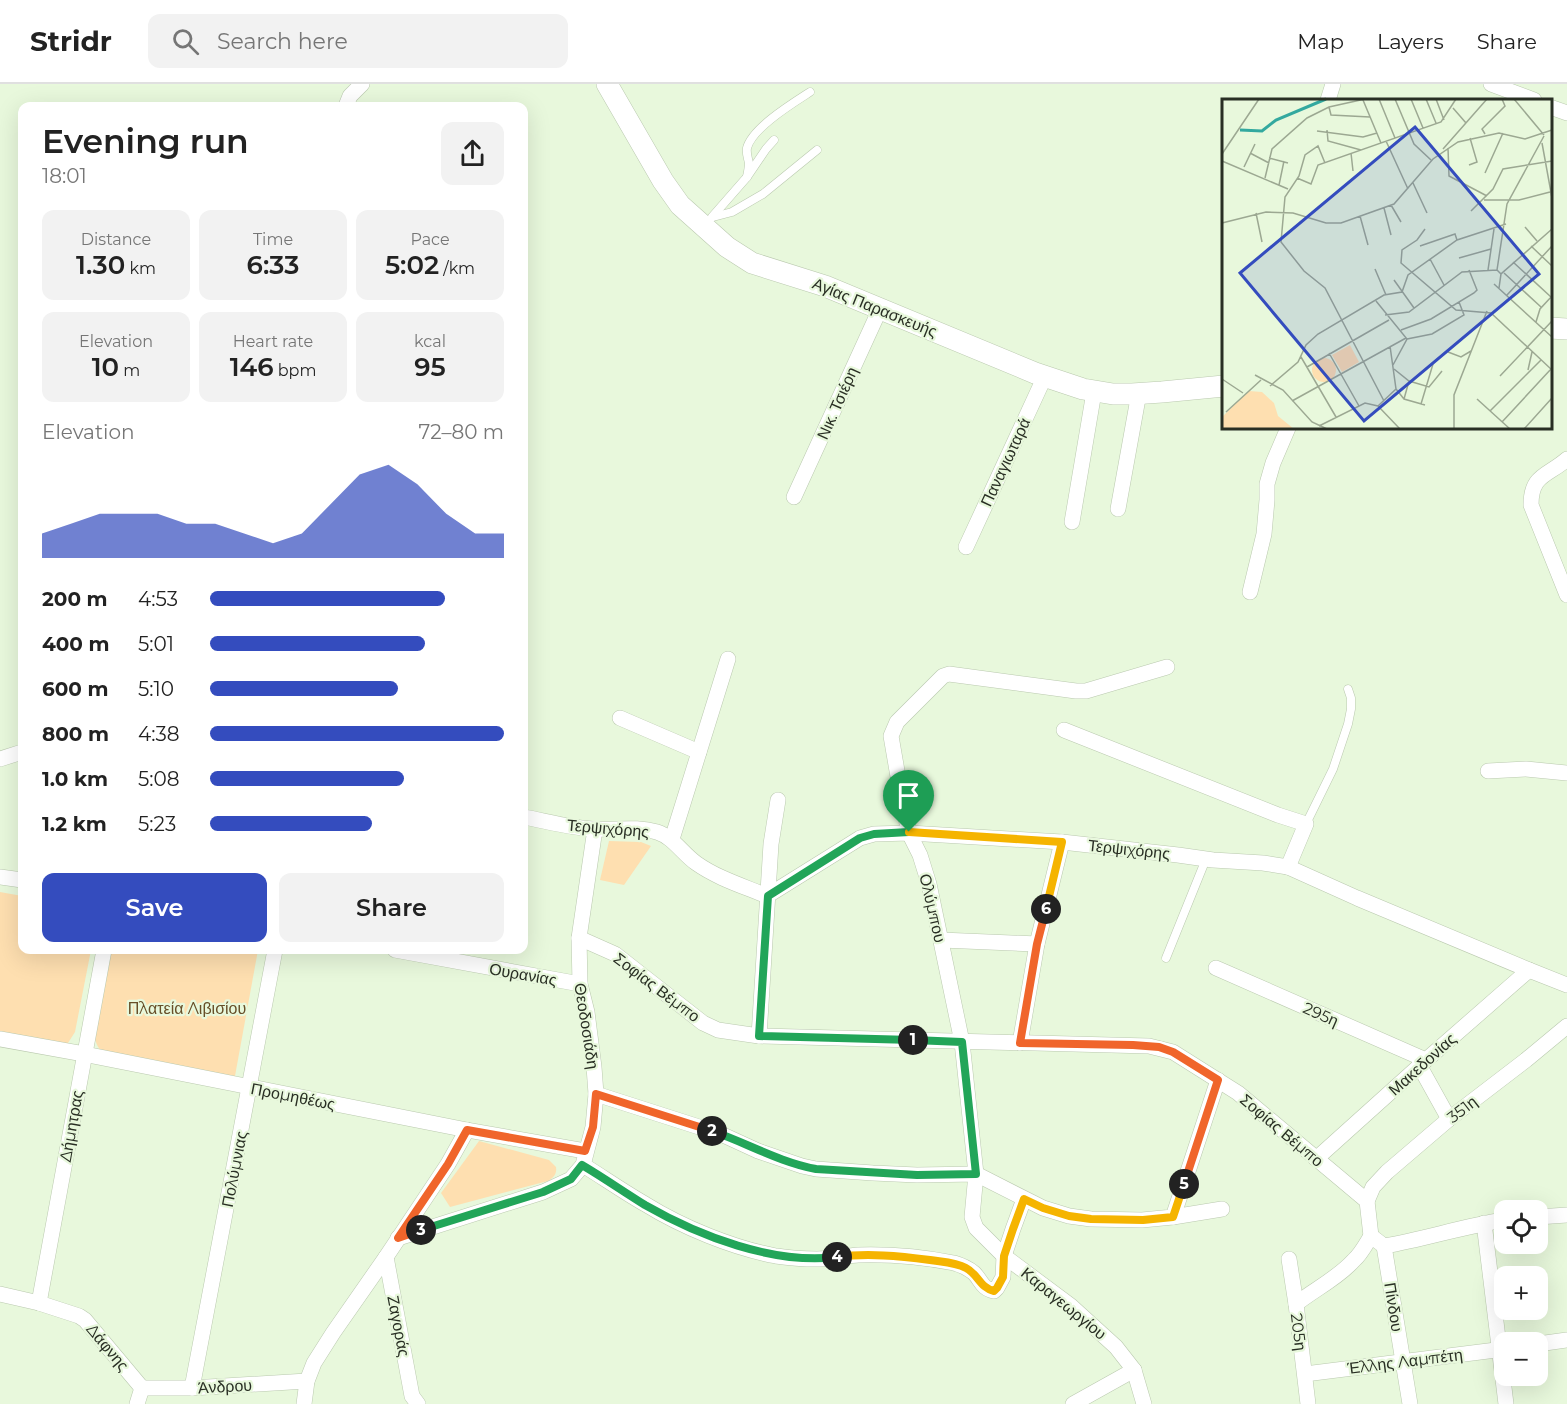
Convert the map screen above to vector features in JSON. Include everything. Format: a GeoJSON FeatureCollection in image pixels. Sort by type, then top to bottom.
{"type":"FeatureCollection","features":[{"type":"Feature","properties":{"kind":"street"},"geometry":{"type":"LineString","coordinates":[[348,102],[350,96],[362,84]]}},
{"type":"Feature","properties":{"kind":"street","name":"Αγίας Παρασκευής"},"geometry":{"type":"LineString","coordinates":[[607,84],[663,181],[681,205],[708,222],[726,247],[752,263],[825,286],[1045,376],[1094,392],[1139,393],[1222,386]]}},
{"type":"Feature","properties":{"kind":"street"},"geometry":{"type":"LineString","coordinates":[[1328,99],[1333,84]]}},
{"type":"Feature","properties":{"kind":"street"},"geometry":{"type":"LineString","coordinates":[[1491,84],[1531,99]]}},
{"type":"Feature","properties":{"kind":"street"},"geometry":{"type":"LineString","coordinates":[[1552,107],[1567,113]]}},
{"type":"Feature","properties":{"kind":"street","name":"Νικ. Τσιέρη"},"geometry":{"type":"LineString","coordinates":[[794,497],[880,309]]}},
{"type":"Feature","properties":{"kind":"street"},"geometry":{"type":"LineString","coordinates":[[1552,328],[1567,329]]}},
{"type":"Feature","properties":{"kind":"street","name":"Παναγιωταρά"},"geometry":{"type":"LineString","coordinates":[[966,547],[1045,376]]}},
{"type":"Feature","properties":{"kind":"street"},"geometry":{"type":"LineString","coordinates":[[1072,522],[1094,392]]}},
{"type":"Feature","properties":{"kind":"street"},"geometry":{"type":"LineString","coordinates":[[1118,509],[1139,393]]}},
{"type":"Feature","properties":{"kind":"street"},"geometry":{"type":"LineString","coordinates":[[1250,592],[1264,534],[1268,500],[1267,484],[1288,429]]}},
{"type":"Feature","properties":{"kind":"street"},"geometry":{"type":"LineString","coordinates":[[1567,459],[1542,475],[1531,492],[1531,505],[1567,595]]}},
{"type":"Feature","properties":{"kind":"street"},"geometry":{"type":"LineString","coordinates":[[672,839],[728,659]]}},
{"type":"Feature","properties":{"kind":"street","name":"Ολύμπου"},"geometry":{"type":"LineString","coordinates":[[976,1174],[962,1042],[929,884],[920,855],[909,832],[891,736],[897,722],[943,676],[949,674],[1086,691],[1167,666]]}},
{"type":"Feature","properties":{"kind":"street"},"geometry":{"type":"LineString","coordinates":[[620,718],[699,752]]}},
{"type":"Feature","properties":{"kind":"street"},"geometry":{"type":"LineString","coordinates":[[1064,730],[1306,824],[1288,867]]}},
{"type":"Feature","properties":{"kind":"street"},"geometry":{"type":"LineString","coordinates":[[0,759],[18,753]]}},
{"type":"Feature","properties":{"kind":"street"},"geometry":{"type":"LineString","coordinates":[[1488,771],[1526,770],[1567,773]]}},
{"type":"Feature","properties":{"kind":"street"},"geometry":{"type":"LineString","coordinates":[[759,1036],[771,844],[778,800]]}},
{"type":"Feature","properties":{"kind":"street","name":"Τερψιχόρης"},"geometry":{"type":"LineString","coordinates":[[528,818],[594,829],[643,829],[659,832],[672,839],[676,846],[696,863],[732,882],[768,896],[860,838],[874,834],[909,832],[1062,842],[1288,867],[1567,985]]}},
{"type":"Feature","properties":{"kind":"street","name":"Θεοδοσιάδη"},"geometry":{"type":"LineString","coordinates":[[584,1158],[593,1127],[596,1094],[587,1012],[580,984],[579,938],[594,829]]}},
{"type":"Feature","properties":{"kind":"street"},"geometry":{"type":"LineString","coordinates":[[1020,1043],[1037,944],[1062,842]]}},
{"type":"Feature","properties":{"kind":"street"},"geometry":{"type":"LineString","coordinates":[[0,877],[18,879]]}},
{"type":"Feature","properties":{"kind":"street","name":"Σοφίας Βέμπο"},"geometry":{"type":"LineString","coordinates":[[579,938],[615,954],[703,1023],[718,1030],[759,1036],[1159,1047],[1173,1052],[1238,1093],[1367,1201]]}},
{"type":"Feature","properties":{"kind":"street"},"geometry":{"type":"LineString","coordinates":[[941,940],[1037,944]]}},
{"type":"Feature","properties":{"kind":"street","name":"Δήμητρας"},"geometry":{"type":"LineString","coordinates":[[39,1303],[103,954]]}},
{"type":"Feature","properties":{"kind":"street","name":"Πολύμνιας"},"geometry":{"type":"LineString","coordinates":[[192,1388],[274,954]]}},
{"type":"Feature","properties":{"kind":"street","name":"Ουρανίας"},"geometry":{"type":"LineString","coordinates":[[417,954],[580,984]]}},
{"type":"Feature","properties":{"kind":"street","name":"295η"},"geometry":{"type":"LineString","coordinates":[[1216,968],[1423,1062]]}},
{"type":"Feature","properties":{"kind":"street","name":"Μακεδονίας"},"geometry":{"type":"LineString","coordinates":[[1316,1159],[1528,970]]}},
{"type":"Feature","properties":{"kind":"street","name":"351η"},"geometry":{"type":"LineString","coordinates":[[1367,1201],[1372,1187],[1378,1180],[1449,1119],[1567,1026]]}},
{"type":"Feature","properties":{"kind":"street","name":"Προμηθέως"},"geometry":{"type":"LineString","coordinates":[[0,1039],[467,1130],[584,1158]]}},
{"type":"Feature","properties":{"kind":"street"},"geometry":{"type":"LineString","coordinates":[[1423,1062],[1449,1119]]}},
{"type":"Feature","properties":{"kind":"street"},"geometry":{"type":"LineString","coordinates":[[1173,1217],[1218,1080]]}},
{"type":"Feature","properties":{"kind":"street"},"geometry":{"type":"LineString","coordinates":[[596,1094],[721,1134],[758,1151],[802,1166],[873,1173],[976,1174],[1043,1208],[1069,1216],[1091,1219],[1143,1220],[1222,1209]]}},
{"type":"Feature","properties":{"kind":"street"},"geometry":{"type":"LineString","coordinates":[[304,1404],[307,1381],[314,1363],[448,1164],[467,1130]]}},
{"type":"Feature","properties":{"kind":"street"},"geometry":{"type":"LineString","coordinates":[[398,1238],[543,1192],[571,1179],[584,1158],[645,1204],[682,1225],[741,1247],[777,1256],[819,1259],[878,1255],[957,1264],[968,1269],[976,1275],[981,1284],[994,1291],[1003,1277],[1004,1256],[1024,1199]]}},
{"type":"Feature","properties":{"kind":"street","name":"Καραγεωργίου"},"geometry":{"type":"LineString","coordinates":[[976,1174],[972,1217],[976,1228],[1004,1256],[1087,1319],[1116,1347],[1134,1370]]}},
{"type":"Feature","properties":{"kind":"street"},"geometry":{"type":"LineString","coordinates":[[1296,1304],[1334,1278],[1355,1260],[1371,1236],[1367,1201]]}},
{"type":"Feature","properties":{"kind":"street"},"geometry":{"type":"LineString","coordinates":[[1548,1216],[1567,1215]]}},
{"type":"Feature","properties":{"kind":"street"},"geometry":{"type":"LineString","coordinates":[[1371,1236],[1384,1246],[1494,1222]]}},
{"type":"Feature","properties":{"kind":"street"},"geometry":{"type":"LineString","coordinates":[[1484,1223],[1500,1332]]}},
{"type":"Feature","properties":{"kind":"street","name":"Πίνδου"},"geometry":{"type":"LineString","coordinates":[[1384,1246],[1410,1404]]}},
{"type":"Feature","properties":{"kind":"street","name":"Ζαγοράς"},"geometry":{"type":"LineString","coordinates":[[386,1257],[410,1401]]}},
{"type":"Feature","properties":{"kind":"street","name":"205η"},"geometry":{"type":"LineString","coordinates":[[1288,1259],[1308,1404]]}},
{"type":"Feature","properties":{"kind":"street","name":"Δάφνης"},"geometry":{"type":"LineString","coordinates":[[0,1294],[79,1316],[85,1320],[142,1388]]}},
{"type":"Feature","properties":{"kind":"street"},"geometry":{"type":"LineString","coordinates":[[1548,1343],[1567,1340]]}},
{"type":"Feature","properties":{"kind":"street","name":"Έλλης Λαμπέτη"},"geometry":{"type":"LineString","coordinates":[[1305,1374],[1494,1350]]}},
{"type":"Feature","properties":{"kind":"street"},"geometry":{"type":"LineString","coordinates":[[1073,1404],[1134,1370],[1144,1404]]}},
{"type":"Feature","properties":{"kind":"street","name":"Άνδρου"},"geometry":{"type":"LineString","coordinates":[[142,1388],[192,1388],[307,1381]]}},
{"type":"Feature","properties":{"kind":"street"},"geometry":{"type":"LineString","coordinates":[[1505,1386],[1506,1404]]}},
{"type":"Feature","properties":{"kind":"street"},"geometry":{"type":"LineString","coordinates":[[137,1404],[142,1388]]}},
{"type":"Feature","properties":{"kind":"lane"},"geometry":{"type":"LineString","coordinates":[[747,177],[749,164],[747,148],[754,134],[781,111],[810,92]]}},
{"type":"Feature","properties":{"kind":"lane"},"geometry":{"type":"LineString","coordinates":[[708,222],[747,177],[774,140]]}},
{"type":"Feature","properties":{"kind":"lane"},"geometry":{"type":"LineString","coordinates":[[708,222],[732,213],[763,194],[817,150]]}},
{"type":"Feature","properties":{"kind":"lane"},"geometry":{"type":"LineString","coordinates":[[1306,824],[1333,768],[1347,724],[1351,709],[1348,689]]}},
{"type":"Feature","properties":{"kind":"lane"},"geometry":{"type":"LineString","coordinates":[[1166,958],[1206,859]]}},
{"type":"Feature","properties":{"kind":"green space"},"geometry":{"type":"Polygon","coordinates":[[[609,841],[641,842],[651,846],[624,885],[600,880],[609,841]]]}},
{"type":"Feature","properties":{"kind":"green space"},"geometry":{"type":"Polygon","coordinates":[[[0,892],[18,895],[18,954],[90,954],[75,1032],[68,1043],[54,1046],[0,1036],[0,892]]]}},
{"type":"Feature","properties":{"kind":"green space","name":"Πλατεία Λιβισίου"},"geometry":{"type":"Polygon","coordinates":[[[108,954],[257,954],[235,1076],[106,1055],[101,1051],[94,1035],[108,954]]]}},
{"type":"Feature","properties":{"kind":"green space"},"geometry":{"type":"Polygon","coordinates":[[[479,1141],[549,1160],[556,1167],[555,1173],[548,1181],[450,1207],[441,1193],[479,1141]]]}},
{"type":"Feature","properties":{"kind":"route"},"geometry":{"type":"LineString","coordinates":[[909,832],[1062,842],[1037,944],[1020,1043],[1159,1047],[1173,1052],[1218,1080],[1173,1217],[1143,1220],[1091,1219],[1069,1216],[1024,1199],[1004,1256],[1003,1277],[994,1291],[981,1284],[976,1275],[968,1269],[957,1264],[878,1255],[819,1259],[777,1256],[741,1247],[682,1225],[582,1165],[571,1179],[543,1192],[398,1238],[448,1164],[467,1130],[585,1151],[593,1127],[596,1094],[721,1134],[758,1151],[816,1169],[917,1175],[976,1174],[962,1042],[858,1037],[759,1036],[768,896],[860,838],[874,834],[909,832]]}}]}
